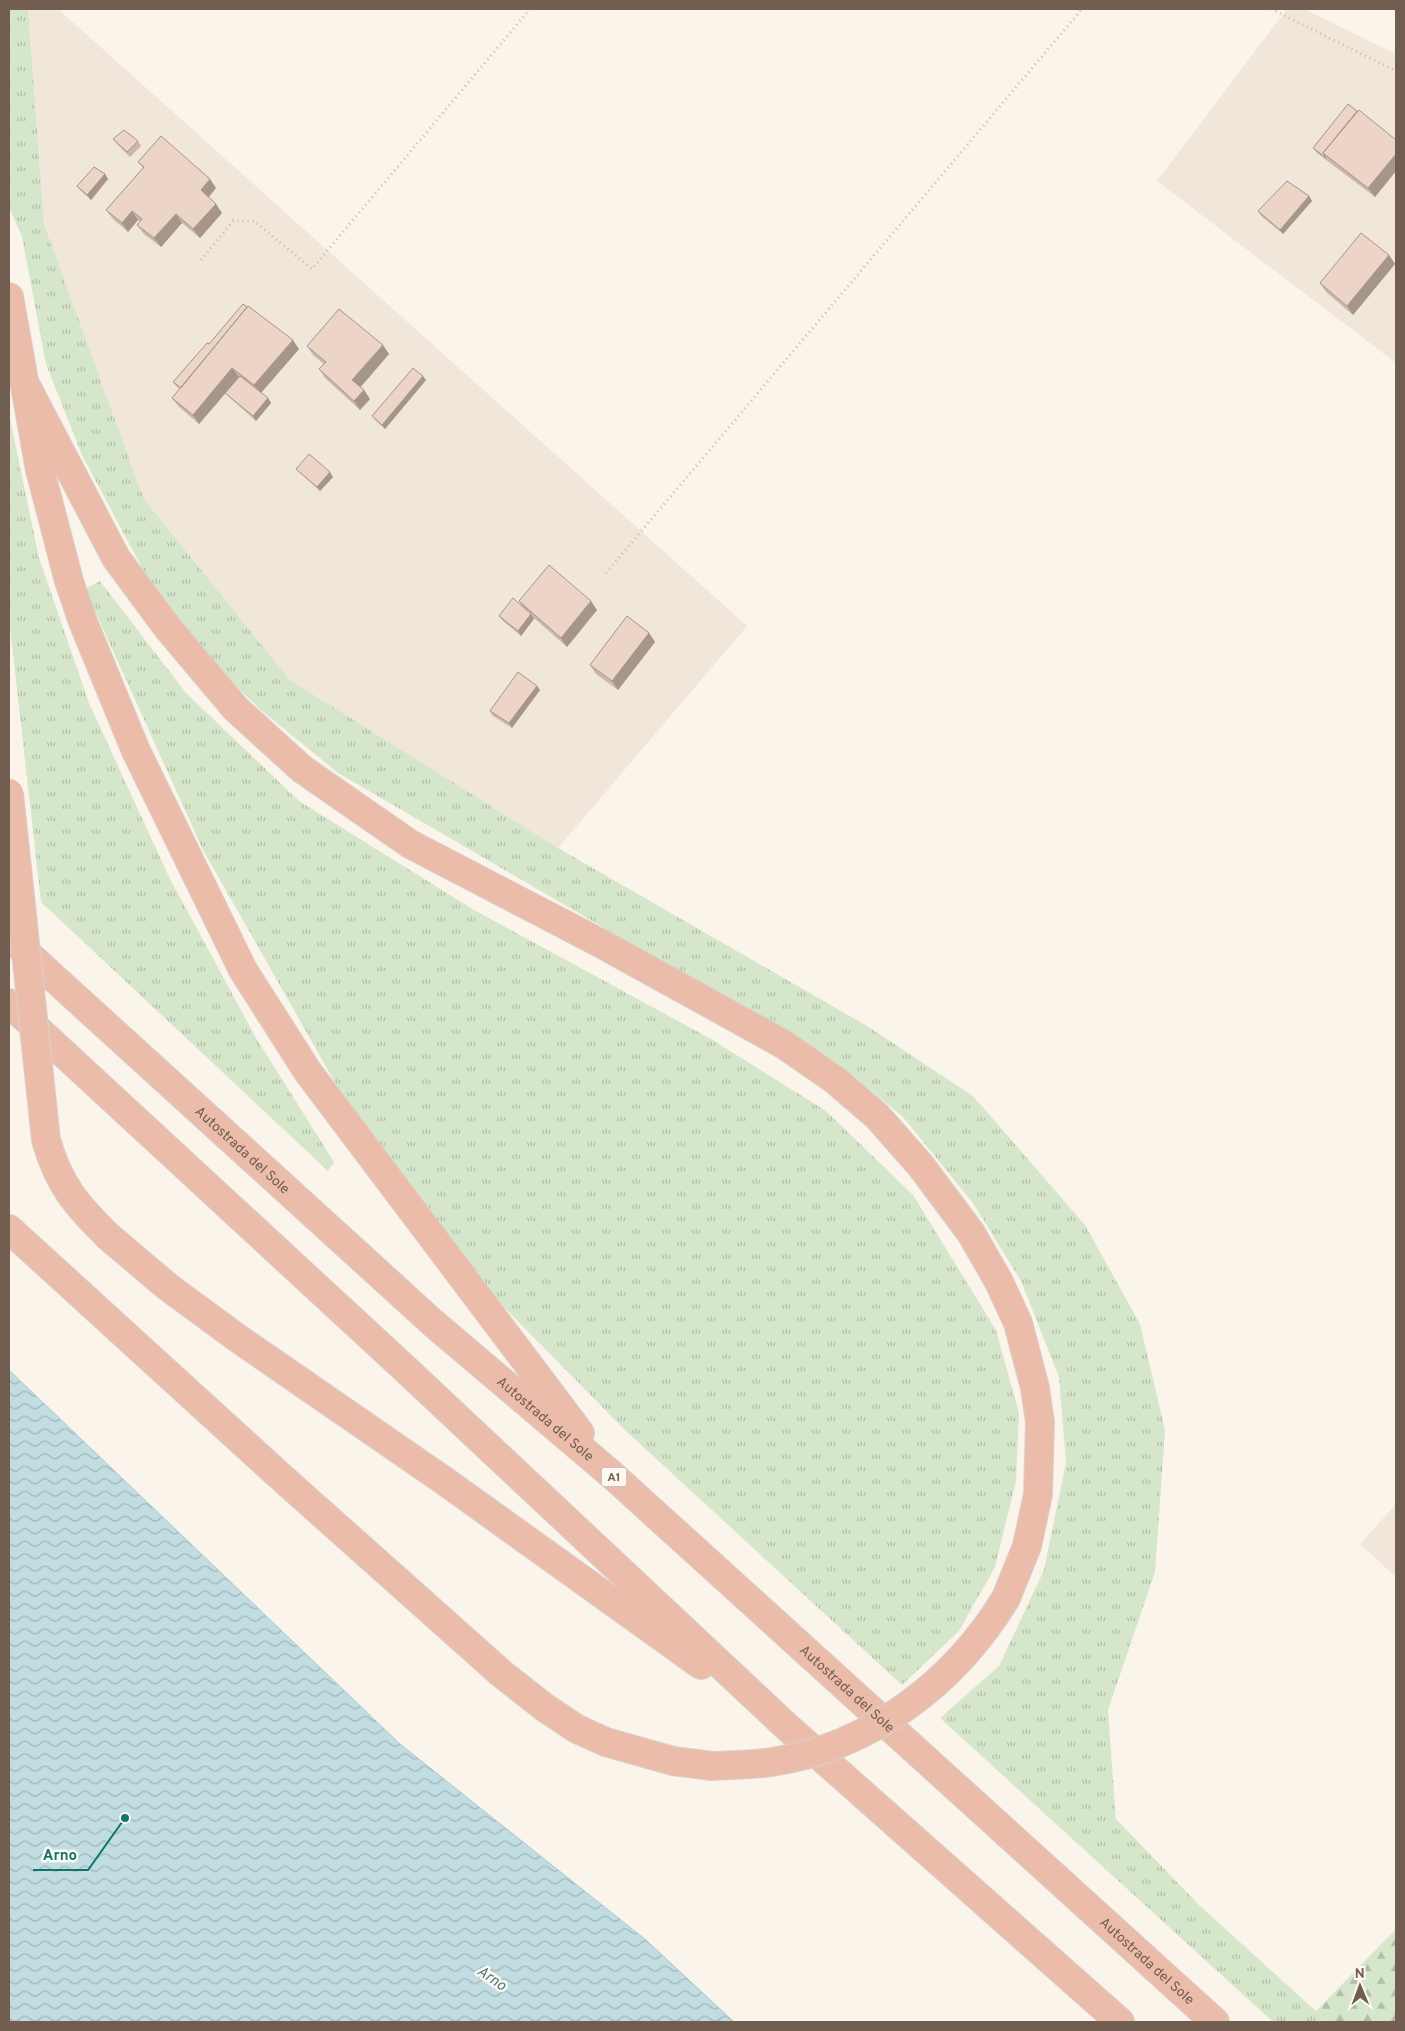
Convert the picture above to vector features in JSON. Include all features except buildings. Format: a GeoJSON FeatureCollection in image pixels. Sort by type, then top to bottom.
{"type":"FeatureCollection","features":[{"type":"Feature","properties":{"kind":"highway"},"geometry":{"type":"LineString","coordinates":[[9,297],[22,378],[51,515],[69,581],[83,622],[136,751],[243,970],[308,1072],[611,1474]]}},
{"type":"Feature","properties":{"kind":"highway"},"geometry":{"type":"LineString","coordinates":[[9,1229],[281,1477],[502,1674],[544,1707],[577,1729],[606,1742],[673,1761],[712,1766],[772,1762],[825,1750],[876,1726],[924,1694],[957,1664],[988,1628],[1006,1598],[1027,1546],[1038,1494],[1040,1422],[1035,1388],[1018,1323],[999,1282],[971,1233],[921,1166],[877,1116],[835,1080],[783,1044],[602,944],[410,844],[302,769],[236,709],[167,628],[116,558],[22,378]]}},
{"type":"Feature","properties":{"kind":"highway"},"geometry":{"type":"LineString","coordinates":[[9,794],[46,1140],[59,1179],[85,1214],[168,1287],[221,1326],[438,1476],[786,1726]]}},
{"type":"Feature","properties":{"kind":"highway","name":"Autostrada del Sole"},"geometry":{"type":"LineString","coordinates":[[9,938],[433,1323],[611,1474],[1214,2022]]}},
{"type":"Feature","properties":{"kind":"highway"},"geometry":{"type":"LineString","coordinates":[[9,1003],[402,1365],[786,1726],[1120,2022]]}},
{"type":"Feature","properties":{"kind":"path"},"geometry":{"type":"LineString","coordinates":[[202,260],[233,221],[254,221],[312,269],[530,9]]}},
{"type":"Feature","properties":{"kind":"path"},"geometry":{"type":"LineString","coordinates":[[606,573],[1082,9]]}},
{"type":"Feature","properties":{"kind":"path"},"geometry":{"type":"LineString","coordinates":[[1271,9],[1396,71]]}},
{"type":"Feature","properties":{"kind":"shaded area"},"geometry":{"type":"Polygon","coordinates":[[[28,9],[58,9],[747,626],[558,848],[290,680],[144,499],[44,224],[28,9]]]}},
{"type":"Feature","properties":{"kind":"shaded area"},"geometry":{"type":"Polygon","coordinates":[[[1287,9],[1304,9],[1396,54],[1396,363],[1157,181],[1287,9]]]}},
{"type":"Feature","properties":{"kind":"shaded area"},"geometry":{"type":"Polygon","coordinates":[[[1396,1504],[1396,1577],[1360,1544],[1396,1504]]]}},
{"type":"Feature","properties":{"kind":"green space"},"geometry":{"type":"Polygon","coordinates":[[[9,9],[28,9],[44,224],[144,499],[290,680],[558,848],[867,1026],[973,1096],[1085,1225],[1140,1324],[1165,1430],[1155,1572],[1108,1710],[1116,1819],[1200,1906],[1328,2022],[1273,2022],[940,1718],[999,1666],[1044,1570],[1066,1463],[1059,1377],[1021,1281],[973,1203],[903,1117],[840,1065],[338,773],[261,710],[204,656],[149,581],[82,455],[46,364],[22,237],[9,207],[9,9]]]}},
{"type":"Feature","properties":{"kind":"green space"},"geometry":{"type":"Polygon","coordinates":[[[9,414],[39,558],[89,703],[169,877],[256,1038],[334,1162],[328,1171],[41,902],[9,618],[9,414]]]}},
{"type":"Feature","properties":{"kind":"green space"},"geometry":{"type":"Polygon","coordinates":[[[100,581],[186,693],[299,801],[474,910],[711,1039],[826,1111],[913,1195],[996,1330],[1019,1413],[1016,1481],[995,1567],[959,1631],[902,1685],[626,1431],[494,1297],[341,1093],[203,850],[85,589],[100,581]]]}},
{"type":"Feature","properties":{"kind":"green space"},"geometry":{"type":"Polygon","coordinates":[[[1396,1929],[1396,2022],[1328,2022],[1316,2011],[1396,1929]]]}},
{"type":"Feature","properties":{"kind":"water"},"geometry":{"type":"Polygon","coordinates":[[[9,1370],[400,1744],[646,1940],[734,2022],[9,2022],[9,1370]]]}},
{"type":"Feature","properties":{"kind":"place","name":"Arno"},"geometry":{"type":"Point","coordinates":[125,1818]}}]}
